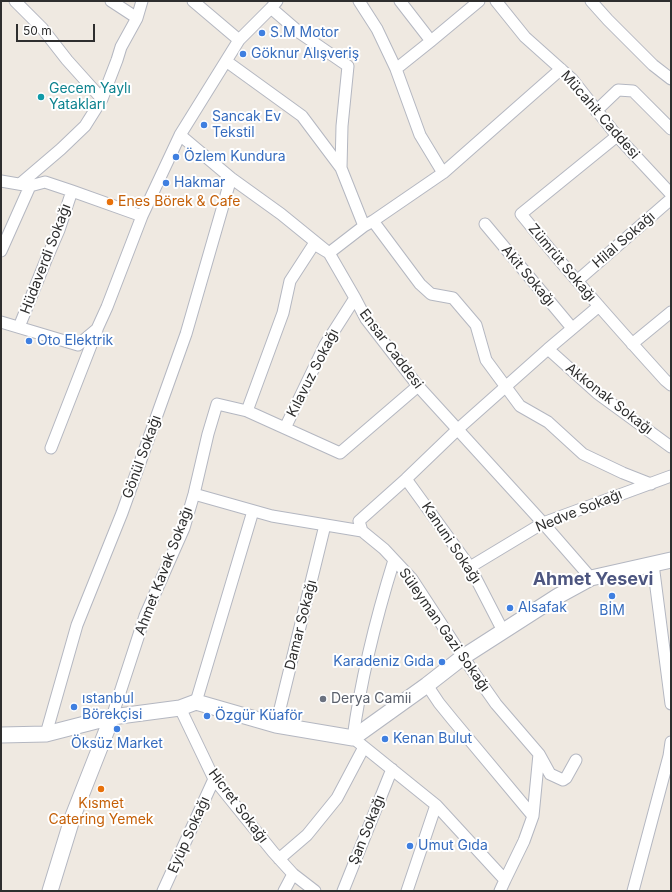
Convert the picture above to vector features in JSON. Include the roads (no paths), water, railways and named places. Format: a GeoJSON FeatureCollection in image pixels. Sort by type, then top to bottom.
{"type":"FeatureCollection","features":[{"type":"Feature","properties":{"kind":"street"},"geometry":{"type":"LineString","coordinates":[[15,1],[42,28],[67,60],[102,99]]}},
{"type":"Feature","properties":{"kind":"street"},"geometry":{"type":"LineString","coordinates":[[111,1],[137,18]]}},
{"type":"Feature","properties":{"kind":"street"},"geometry":{"type":"LineString","coordinates":[[1,251],[25,185],[85,126],[102,99],[121,47],[137,18],[142,1]]}},
{"type":"Feature","properties":{"kind":"street"},"geometry":{"type":"LineString","coordinates":[[193,1],[239,40]]}},
{"type":"Feature","properties":{"kind":"street"},"geometry":{"type":"LineString","coordinates":[[359,1],[377,29],[396,68],[420,135],[443,173]]}},
{"type":"Feature","properties":{"kind":"street"},"geometry":{"type":"LineString","coordinates":[[400,1],[431,42]]}},
{"type":"Feature","properties":{"kind":"street"},"geometry":{"type":"LineString","coordinates":[[396,68],[431,42],[479,1]]}},
{"type":"Feature","properties":{"kind":"street","name":"Mücahit Caddesi"},"geometry":{"type":"LineString","coordinates":[[496,1],[526,37],[572,79],[617,136],[671,194]]}},
{"type":"Feature","properties":{"kind":"street"},"geometry":{"type":"LineString","coordinates":[[591,1],[653,65],[671,79]]}},
{"type":"Feature","properties":{"kind":"street"},"geometry":{"type":"LineString","coordinates":[[51,448],[142,216],[180,135],[239,40],[274,3],[300,33],[348,66],[342,126],[341,168]]}},
{"type":"Feature","properties":{"kind":"street"},"geometry":{"type":"LineString","coordinates":[[226,61],[302,116],[341,168],[369,224],[420,284],[431,294],[453,298],[476,325],[486,360],[520,406],[548,422],[583,454],[623,473],[651,484]]}},
{"type":"Feature","properties":{"kind":"street"},"geometry":{"type":"LineString","coordinates":[[247,411],[283,314],[290,281],[314,244],[329,253],[443,173],[561,69]]}},
{"type":"Feature","properties":{"kind":"street"},"geometry":{"type":"LineString","coordinates":[[596,111],[618,90],[632,91],[671,129]]}},
{"type":"Feature","properties":{"kind":"street","name":"Ensar Caddesi"},"geometry":{"type":"LineString","coordinates":[[180,135],[231,178],[281,214],[329,253],[366,319],[418,386],[591,578]]}},
{"type":"Feature","properties":{"kind":"street","name":"Zümrüt Sokağı"},"geometry":{"type":"LineString","coordinates":[[617,136],[521,214],[632,344],[671,385]]}},
{"type":"Feature","properties":{"kind":"street","name":"Gönül Sokağı"},"geometry":{"type":"LineString","coordinates":[[46,734],[77,625],[122,513],[186,334],[231,178]]}},
{"type":"Feature","properties":{"kind":"street"},"geometry":{"type":"LineString","coordinates":[[1,181],[25,185],[46,182],[142,216]]}},
{"type":"Feature","properties":{"kind":"street","name":"Hüdaverdi Sokağı"},"geometry":{"type":"LineString","coordinates":[[19,327],[59,230],[72,191]]}},
{"type":"Feature","properties":{"kind":"street","name":"Hilal Sokağı"},"geometry":{"type":"LineString","coordinates":[[577,281],[671,199]]}},
{"type":"Feature","properties":{"kind":"street","name":"Akit Sokağı"},"geometry":{"type":"LineString","coordinates":[[485,224],[572,328]]}},
{"type":"Feature","properties":{"kind":"street","name":"Kılavuz Sokağı"},"geometry":{"type":"LineString","coordinates":[[285,428],[325,345],[355,298]]}},
{"type":"Feature","properties":{"kind":"street"},"geometry":{"type":"LineString","coordinates":[[194,494],[272,516],[362,531],[360,521],[458,429],[599,306]]}},
{"type":"Feature","properties":{"kind":"street"},"geometry":{"type":"LineString","coordinates":[[632,344],[671,312]]}},
{"type":"Feature","properties":{"kind":"street"},"geometry":{"type":"LineString","coordinates":[[1,322],[78,345],[97,329]]}},
{"type":"Feature","properties":{"kind":"street","name":"Akkonak Sokağı"},"geometry":{"type":"LineString","coordinates":[[548,349],[597,393],[671,447]]}},
{"type":"Feature","properties":{"kind":"street","name":"Ahmet Kavak Sokağı"},"geometry":{"type":"LineString","coordinates":[[50,891],[73,816],[112,717],[145,616],[184,528],[217,404],[247,411],[340,453],[418,386]]}},
{"type":"Feature","properties":{"kind":"street","name":"Nedve Sokağı"},"geometry":{"type":"LineString","coordinates":[[470,567],[543,523],[671,476]]}},
{"type":"Feature","properties":{"kind":"street","name":"Kanuni Sokağı"},"geometry":{"type":"LineString","coordinates":[[406,479],[470,567],[503,630]]}},
{"type":"Feature","properties":{"kind":"street"},"geometry":{"type":"LineString","coordinates":[[196,702],[253,511]]}},
{"type":"Feature","properties":{"kind":"street","name":"Damar Sokağı"},"geometry":{"type":"LineString","coordinates":[[276,725],[325,525]]}},
{"type":"Feature","properties":{"kind":"street","name":"Süleyman Gazi Sokağı"},"geometry":{"type":"LineString","coordinates":[[362,531],[384,549],[412,579],[496,704],[539,754],[550,774],[563,780],[566,778],[576,760]]}},
{"type":"Feature","properties":{"kind":"street"},"geometry":{"type":"LineString","coordinates":[[359,742],[356,714],[382,599],[394,560]]}},
{"type":"Feature","properties":{"kind":"street"},"geometry":{"type":"LineString","coordinates":[[279,859],[307,835],[336,798],[359,742],[463,657],[558,596],[591,578],[671,560]]}},
{"type":"Feature","properties":{"kind":"street"},"geometry":{"type":"LineString","coordinates":[[653,564],[671,704]]}},
{"type":"Feature","properties":{"kind":"street"},"geometry":{"type":"LineString","coordinates":[[427,685],[439,703],[533,816]]}},
{"type":"Feature","properties":{"kind":"street"},"geometry":{"type":"LineString","coordinates":[[1,735],[46,734],[112,717],[180,708],[196,702],[276,725],[359,742],[436,805],[505,880]]}},
{"type":"Feature","properties":{"kind":"street","name":"Hicret Sokağı"},"geometry":{"type":"LineString","coordinates":[[180,708],[214,779],[279,859],[293,874],[315,891]]}},
{"type":"Feature","properties":{"kind":"street"},"geometry":{"type":"LineString","coordinates":[[633,891],[670,756],[671,742]]}},
{"type":"Feature","properties":{"kind":"street"},"geometry":{"type":"LineString","coordinates":[[500,891],[524,841],[533,816],[539,754]]}},
{"type":"Feature","properties":{"kind":"street","name":"Şan Sokağı"},"geometry":{"type":"LineString","coordinates":[[343,891],[392,769]]}},
{"type":"Feature","properties":{"kind":"street","name":"Eyüp Sokağı"},"geometry":{"type":"LineString","coordinates":[[163,891],[214,779]]}},
{"type":"Feature","properties":{"kind":"street"},"geometry":{"type":"LineString","coordinates":[[407,891],[436,805]]}},
{"type":"Feature","properties":{"kind":"street"},"geometry":{"type":"LineString","coordinates":[[284,891],[293,874]]}},
{"type":"Feature","properties":{"kind":"place","name":"S.M Motor"},"geometry":{"type":"Point","coordinates":[262,33]}},
{"type":"Feature","properties":{"kind":"place","name":"Göknur Alışveriş"},"geometry":{"type":"Point","coordinates":[243,54]}},
{"type":"Feature","properties":{"kind":"place","name":"Gecem Yaylı Yatakları"},"geometry":{"type":"Point","coordinates":[41,97]}},
{"type":"Feature","properties":{"kind":"place","name":"Sancak Ev Tekstil"},"geometry":{"type":"Point","coordinates":[204,125]}},
{"type":"Feature","properties":{"kind":"place","name":"Özlem Kundura"},"geometry":{"type":"Point","coordinates":[176,157]}},
{"type":"Feature","properties":{"kind":"place","name":"Hakmar"},"geometry":{"type":"Point","coordinates":[166,183]}},
{"type":"Feature","properties":{"kind":"place","name":"Enes Börek & Cafe"},"geometry":{"type":"Point","coordinates":[110,202]}},
{"type":"Feature","properties":{"kind":"place","name":"Oto Elektrik"},"geometry":{"type":"Point","coordinates":[29,341]}},
{"type":"Feature","properties":{"kind":"place","name":"BİM"},"geometry":{"type":"Point","coordinates":[612,596]}},
{"type":"Feature","properties":{"kind":"place","name":"Alsafak"},"geometry":{"type":"Point","coordinates":[510,608]}},
{"type":"Feature","properties":{"kind":"place","name":"Karadeniz Gıda"},"geometry":{"type":"Point","coordinates":[442,662]}},
{"type":"Feature","properties":{"kind":"place","name":"Derya Camii"},"geometry":{"type":"Point","coordinates":[323,699]}},
{"type":"Feature","properties":{"kind":"place","name":"ıstanbul Börekçisi"},"geometry":{"type":"Point","coordinates":[74,707]}},
{"type":"Feature","properties":{"kind":"place","name":"Özgür Küaför"},"geometry":{"type":"Point","coordinates":[207,716]}},
{"type":"Feature","properties":{"kind":"place","name":"Öksüz Market"},"geometry":{"type":"Point","coordinates":[117,729]}},
{"type":"Feature","properties":{"kind":"place","name":"Kenan Bulut"},"geometry":{"type":"Point","coordinates":[385,739]}},
{"type":"Feature","properties":{"kind":"place","name":"Kısmet Catering Yemek"},"geometry":{"type":"Point","coordinates":[101,789]}},
{"type":"Feature","properties":{"kind":"place","name":"Umut Gıda"},"geometry":{"type":"Point","coordinates":[410,846]}},
{"type":"Feature","properties":{"kind":"district","name":"Ahmet Yesevi"},"geometry":{"type":"Point","coordinates":[593,580]}}]}
